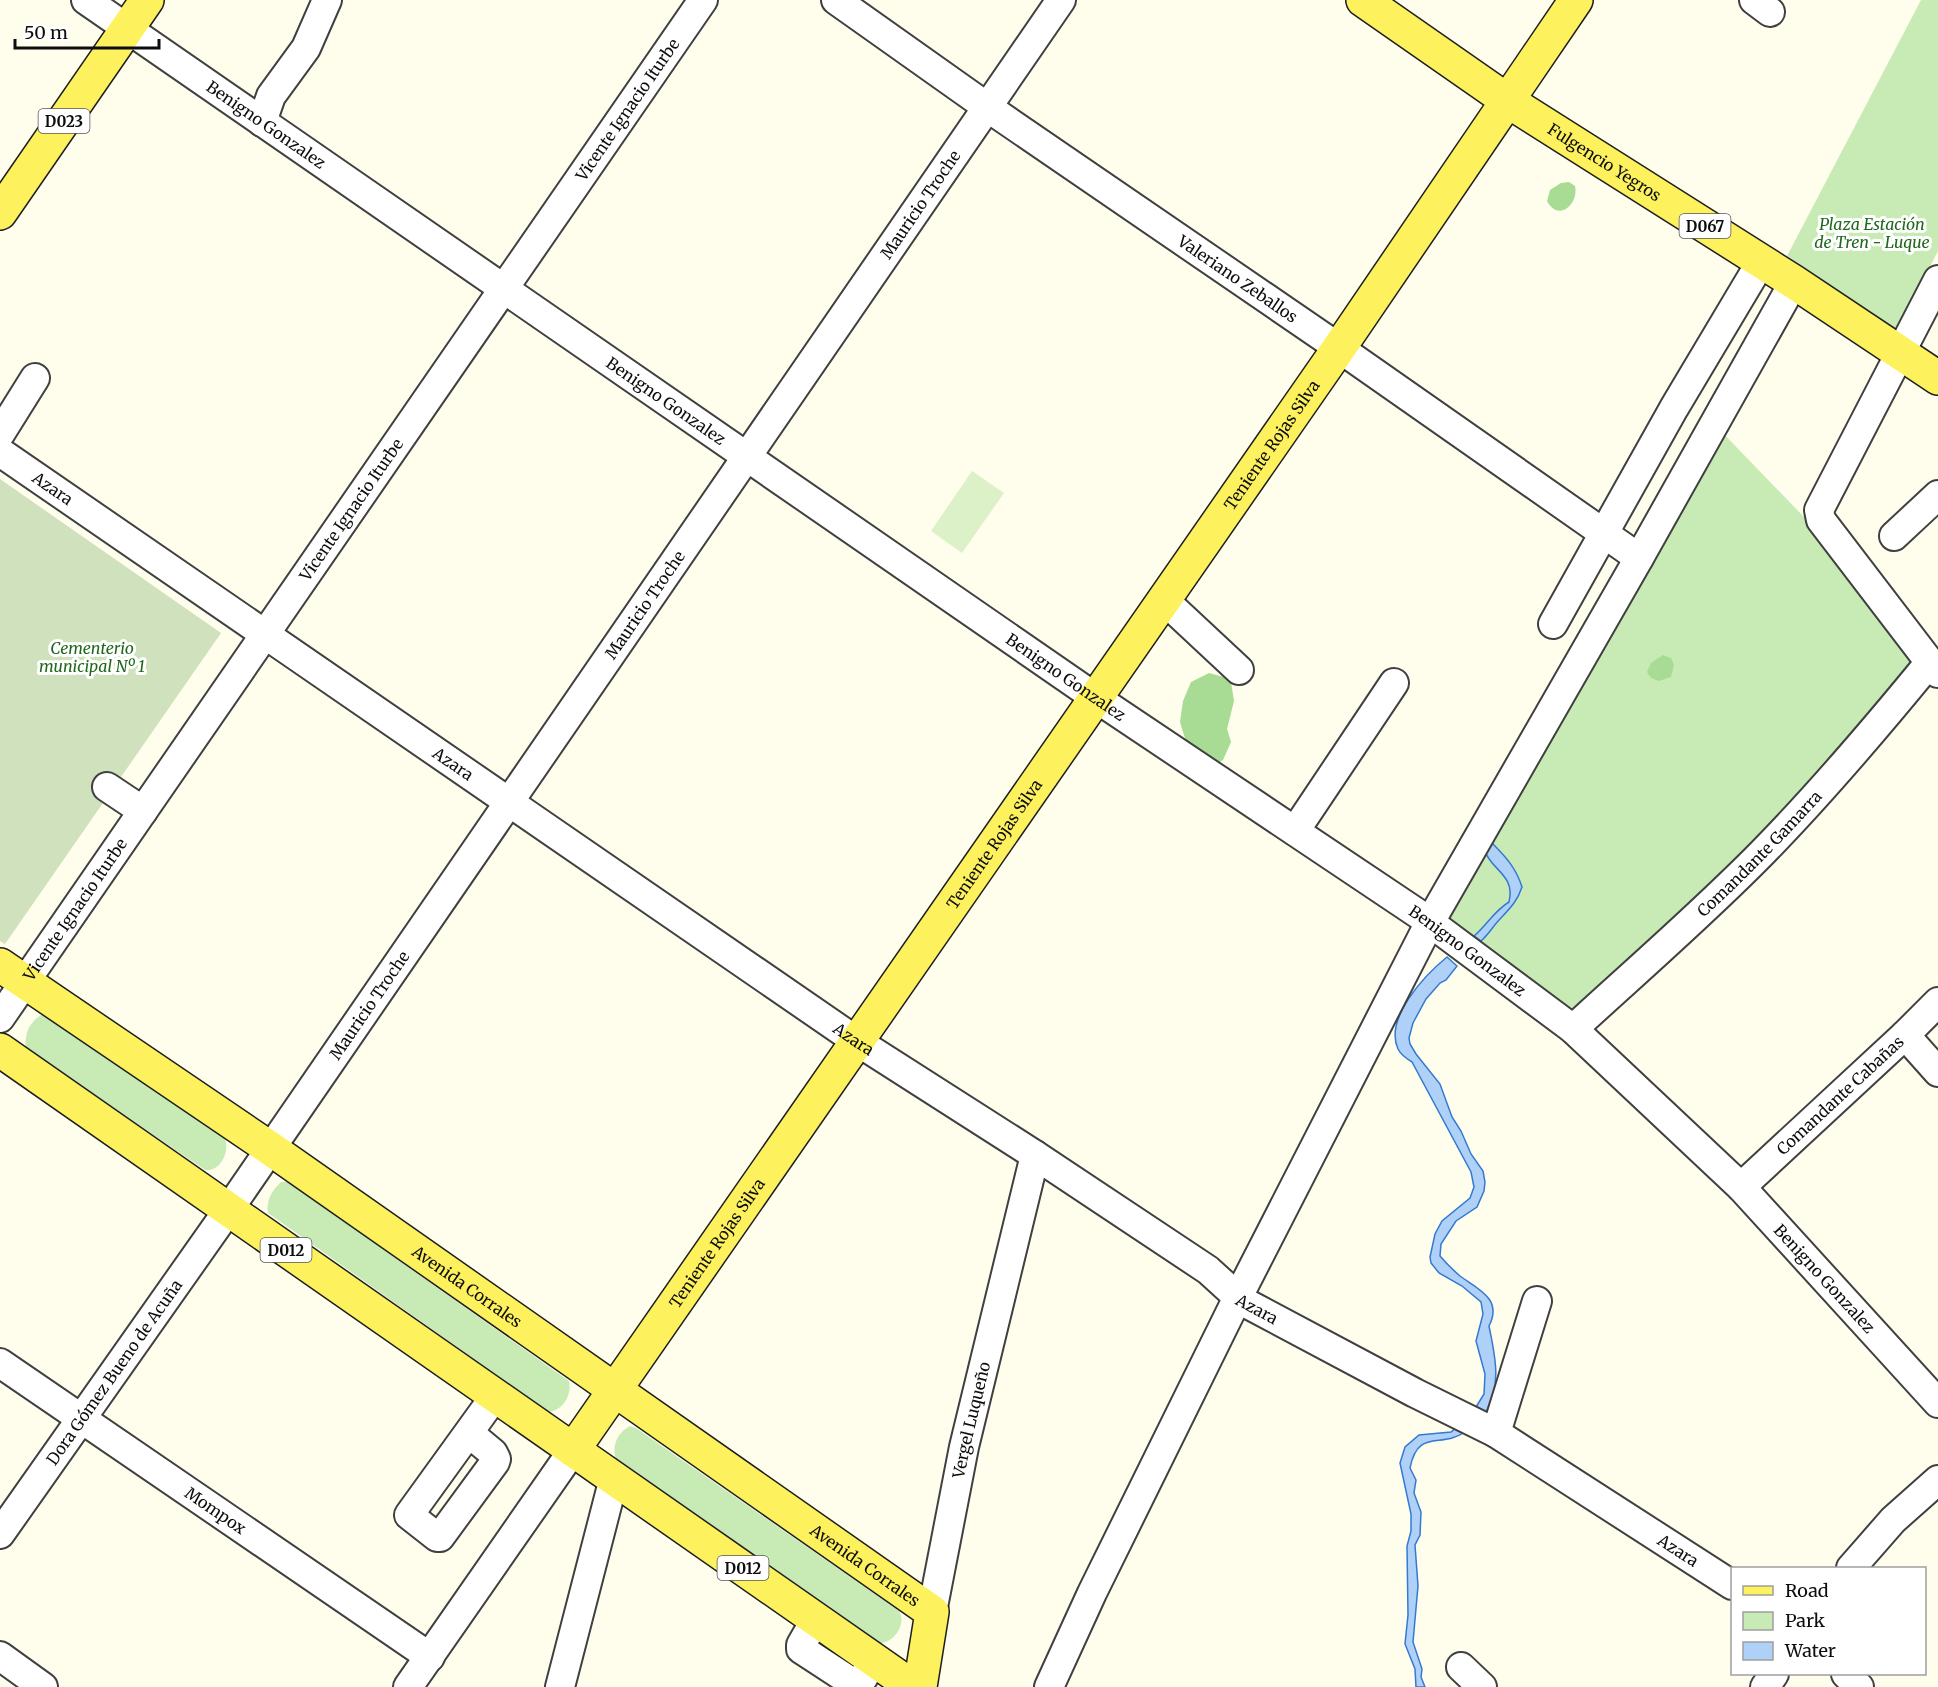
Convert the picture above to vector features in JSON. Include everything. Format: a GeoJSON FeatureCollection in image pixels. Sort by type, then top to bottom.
{"type":"FeatureCollection","features":[{"type":"Feature","properties":{"kind":"main road","name":"D023"},"geometry":{"type":"LineString","coordinates":[[0,213],[147,0]]}},
{"type":"Feature","properties":{"kind":"main road","name":"Fulgencio Yegros"},"geometry":{"type":"LineString","coordinates":[[1363,0],[1508,101],[1794,282],[1938,378]]}},
{"type":"Feature","properties":{"kind":"main road","name":"Teniente Rojas Silva"},"geometry":{"type":"LineString","coordinates":[[573,1450],[855,1040],[1339,348],[1576,0]]}},
{"type":"Feature","properties":{"kind":"main road","name":"Avenida Corrales"},"geometry":{"type":"LineString","coordinates":[[12,974],[271,1149],[932,1612]]}},
{"type":"Feature","properties":{"kind":"main road","name":"D012"},"geometry":{"type":"LineString","coordinates":[[0,1050],[913,1687]]}},
{"type":"Feature","properties":{"kind":"main road","name":"Vergel Luqueño"},"geometry":{"type":"LineString","coordinates":[[920,1687],[932,1612]]}},
{"type":"Feature","properties":{"kind":"street","name":"Benigno Gonzalez"},"geometry":{"type":"LineString","coordinates":[[86,0],[1096,698],[1430,922],[1573,1029],[1741,1187],[1938,1403]]}},
{"type":"Feature","properties":{"kind":"street"},"geometry":{"type":"LineString","coordinates":[[262,122],[271,96],[306,48],[327,0]]}},
{"type":"Feature","properties":{"kind":"street","name":"Vicente Ignacio Iturbe"},"geometry":{"type":"LineString","coordinates":[[0,1018],[12,974],[143,811],[704,0]]}},
{"type":"Feature","properties":{"kind":"street","name":"Valeriano Zeballos"},"geometry":{"type":"LineString","coordinates":[[836,0],[987,108],[1339,348],[1639,558]]}},
{"type":"Feature","properties":{"kind":"street","name":"Mauricio Troche"},"geometry":{"type":"LineString","coordinates":[[229,1209],[1061,0]]}},
{"type":"Feature","properties":{"kind":"street"},"geometry":{"type":"LineString","coordinates":[[1553,624],[1674,408],[1761,262]]}},
{"type":"Feature","properties":{"kind":"street"},"geometry":{"type":"LineString","coordinates":[[1934,667],[1821,520],[1819,510],[1938,280]]}},
{"type":"Feature","properties":{"kind":"street"},"geometry":{"type":"LineString","coordinates":[[1049,1687],[1092,1593],[1238,1297],[1430,922],[1794,282]]}},
{"type":"Feature","properties":{"kind":"street"},"geometry":{"type":"LineString","coordinates":[[0,434],[35,378]]}},
{"type":"Feature","properties":{"kind":"street","name":"Azara"},"geometry":{"type":"LineString","coordinates":[[0,452],[855,1040],[1035,1155],[1208,1270],[1238,1297],[1415,1393],[1490,1430],[1731,1585]]}},
{"type":"Feature","properties":{"kind":"street"},"geometry":{"type":"LineString","coordinates":[[1894,536],[1938,495]]}},
{"type":"Feature","properties":{"kind":"street"},"geometry":{"type":"LineString","coordinates":[[1164,600],[1239,669]]}},
{"type":"Feature","properties":{"kind":"street","name":"Comandante Gamarra"},"geometry":{"type":"LineString","coordinates":[[1573,1029],[1766,848],[1934,667]]}},
{"type":"Feature","properties":{"kind":"street"},"geometry":{"type":"LineString","coordinates":[[1295,831],[1394,683]]}},
{"type":"Feature","properties":{"kind":"street"},"geometry":{"type":"LineString","coordinates":[[107,787],[143,811]]}},
{"type":"Feature","properties":{"kind":"street","name":"Comandante Cabañas"},"geometry":{"type":"LineString","coordinates":[[1741,1187],[1938,1002]]}},
{"type":"Feature","properties":{"kind":"street"},"geometry":{"type":"LineString","coordinates":[[1905,1035],[1938,1072]]}},
{"type":"Feature","properties":{"kind":"street","name":"Vergel Luqueño"},"geometry":{"type":"LineString","coordinates":[[932,1612],[964,1447],[1035,1155]]}},
{"type":"Feature","properties":{"kind":"street","name":"Dora Gómez Bueno de Acuña"},"geometry":{"type":"LineString","coordinates":[[0,1534],[229,1209]]}},
{"type":"Feature","properties":{"kind":"street"},"geometry":{"type":"LineString","coordinates":[[1490,1430],[1537,1300]]}},
{"type":"Feature","properties":{"kind":"street","name":"Mompox"},"geometry":{"type":"LineString","coordinates":[[0,1363],[430,1657]]}},
{"type":"Feature","properties":{"kind":"street"},"geometry":{"type":"LineString","coordinates":[[469,1433],[495,1396]]}},
{"type":"Feature","properties":{"kind":"street","name":"Teniente Rojas Silva"},"geometry":{"type":"LineString","coordinates":[[414,1685],[430,1657],[573,1450]]}},
{"type":"Feature","properties":{"kind":"street"},"geometry":{"type":"LineString","coordinates":[[560,1687],[614,1478]]}},
{"type":"Feature","properties":{"kind":"street"},"geometry":{"type":"LineString","coordinates":[[1853,1567],[1893,1520],[1938,1480]]}},
{"type":"Feature","properties":{"kind":"street"},"geometry":{"type":"LineString","coordinates":[[0,1656],[43,1687]]}},
{"type":"Feature","properties":{"kind":"street"},"geometry":{"type":"LineString","coordinates":[[1461,1667],[1482,1687]]}},
{"type":"Feature","properties":{"kind":"street"},"geometry":{"type":"LineString","coordinates":[[1847,1675],[1859,1687]]}},
{"type":"Feature","properties":{"kind":"green space","name":"Plaza Estación de Tren - Luque"},"geometry":{"type":"Polygon","coordinates":[[[1921,0],[1938,0],[1938,251],[1900,325],[1893,330],[1794,265],[1796,262],[1787,256],[1921,0]]]}},
{"type":"Feature","properties":{"kind":"green space"},"geometry":{"type":"Polygon","coordinates":[[[1569,182],[1575,186],[1574,199],[1567,208],[1557,210],[1547,201],[1550,190],[1561,183],[1569,182]]]}},
{"type":"Feature","properties":{"kind":"green space"},"geometry":{"type":"Polygon","coordinates":[[[1718,428],[1805,518],[1909,658],[1910,666],[1790,812],[1579,1007],[1567,1008],[1446,920],[1718,428]]]}},
{"type":"Feature","properties":{"kind":"green space"},"geometry":{"type":"Polygon","coordinates":[[[972,471],[1004,493],[962,553],[931,531],[972,471]]]}},
{"type":"Feature","properties":{"kind":"green space","name":"Cementerio municipal Nº 1"},"geometry":{"type":"Polygon","coordinates":[[[0,479],[221,633],[5,944],[0,941],[0,479]]]}},
{"type":"Feature","properties":{"kind":"green space"},"geometry":{"type":"Polygon","coordinates":[[[1663,655],[1671,658],[1674,665],[1671,677],[1659,681],[1651,678],[1647,672],[1651,663],[1663,655]]]}},
{"type":"Feature","properties":{"kind":"green space"},"geometry":{"type":"Polygon","coordinates":[[[1209,673],[1224,677],[1231,682],[1234,701],[1227,729],[1231,742],[1223,760],[1218,763],[1188,748],[1180,722],[1183,701],[1191,682],[1209,673]]]}},
{"type":"Feature","properties":{"kind":"green space"},"geometry":{"type":"Polygon","coordinates":[[[41,1015],[46,1015],[225,1139],[225,1155],[219,1164],[215,1168],[205,1170],[26,1048],[28,1029],[41,1015]]]}},
{"type":"Feature","properties":{"kind":"green space"},"geometry":{"type":"Polygon","coordinates":[[[281,1182],[288,1182],[569,1381],[568,1396],[563,1405],[549,1412],[268,1213],[270,1196],[281,1182]]]}},
{"type":"Feature","properties":{"kind":"green space"},"geometry":{"type":"Polygon","coordinates":[[[630,1426],[899,1611],[901,1621],[898,1632],[890,1640],[880,1643],[616,1459],[615,1444],[622,1432],[630,1426]]]}},
{"type":"Feature","properties":{"kind":"water"},"geometry":{"type":"Polygon","coordinates":[[[1492,843],[1510,863],[1522,887],[1513,905],[1481,941],[1474,936],[1509,902],[1509,885],[1485,851],[1492,843]]]}},
{"type":"Feature","properties":{"kind":"water"},"geometry":{"type":"Polygon","coordinates":[[[1447,957],[1457,966],[1426,999],[1413,1023],[1409,1038],[1416,1054],[1440,1084],[1452,1117],[1471,1154],[1483,1171],[1484,1191],[1477,1207],[1456,1221],[1441,1244],[1440,1256],[1460,1276],[1481,1290],[1491,1302],[1493,1317],[1489,1326],[1496,1380],[1486,1412],[1476,1407],[1484,1394],[1485,1374],[1476,1341],[1483,1314],[1481,1302],[1462,1286],[1439,1273],[1431,1263],[1430,1257],[1435,1234],[1442,1221],[1470,1198],[1474,1187],[1471,1172],[1412,1062],[1398,1049],[1395,1037],[1397,1024],[1409,998],[1447,957]]]}},
{"type":"Feature","properties":{"kind":"water"},"geometry":{"type":"Polygon","coordinates":[[[1457,1427],[1465,1432],[1456,1437],[1431,1441],[1418,1448],[1410,1468],[1416,1480],[1414,1493],[1421,1512],[1420,1535],[1415,1545],[1418,1586],[1413,1642],[1425,1687],[1416,1687],[1415,1669],[1405,1644],[1408,1615],[1407,1546],[1411,1531],[1411,1514],[1400,1463],[1405,1447],[1419,1435],[1451,1432],[1457,1427]]]}}]}
